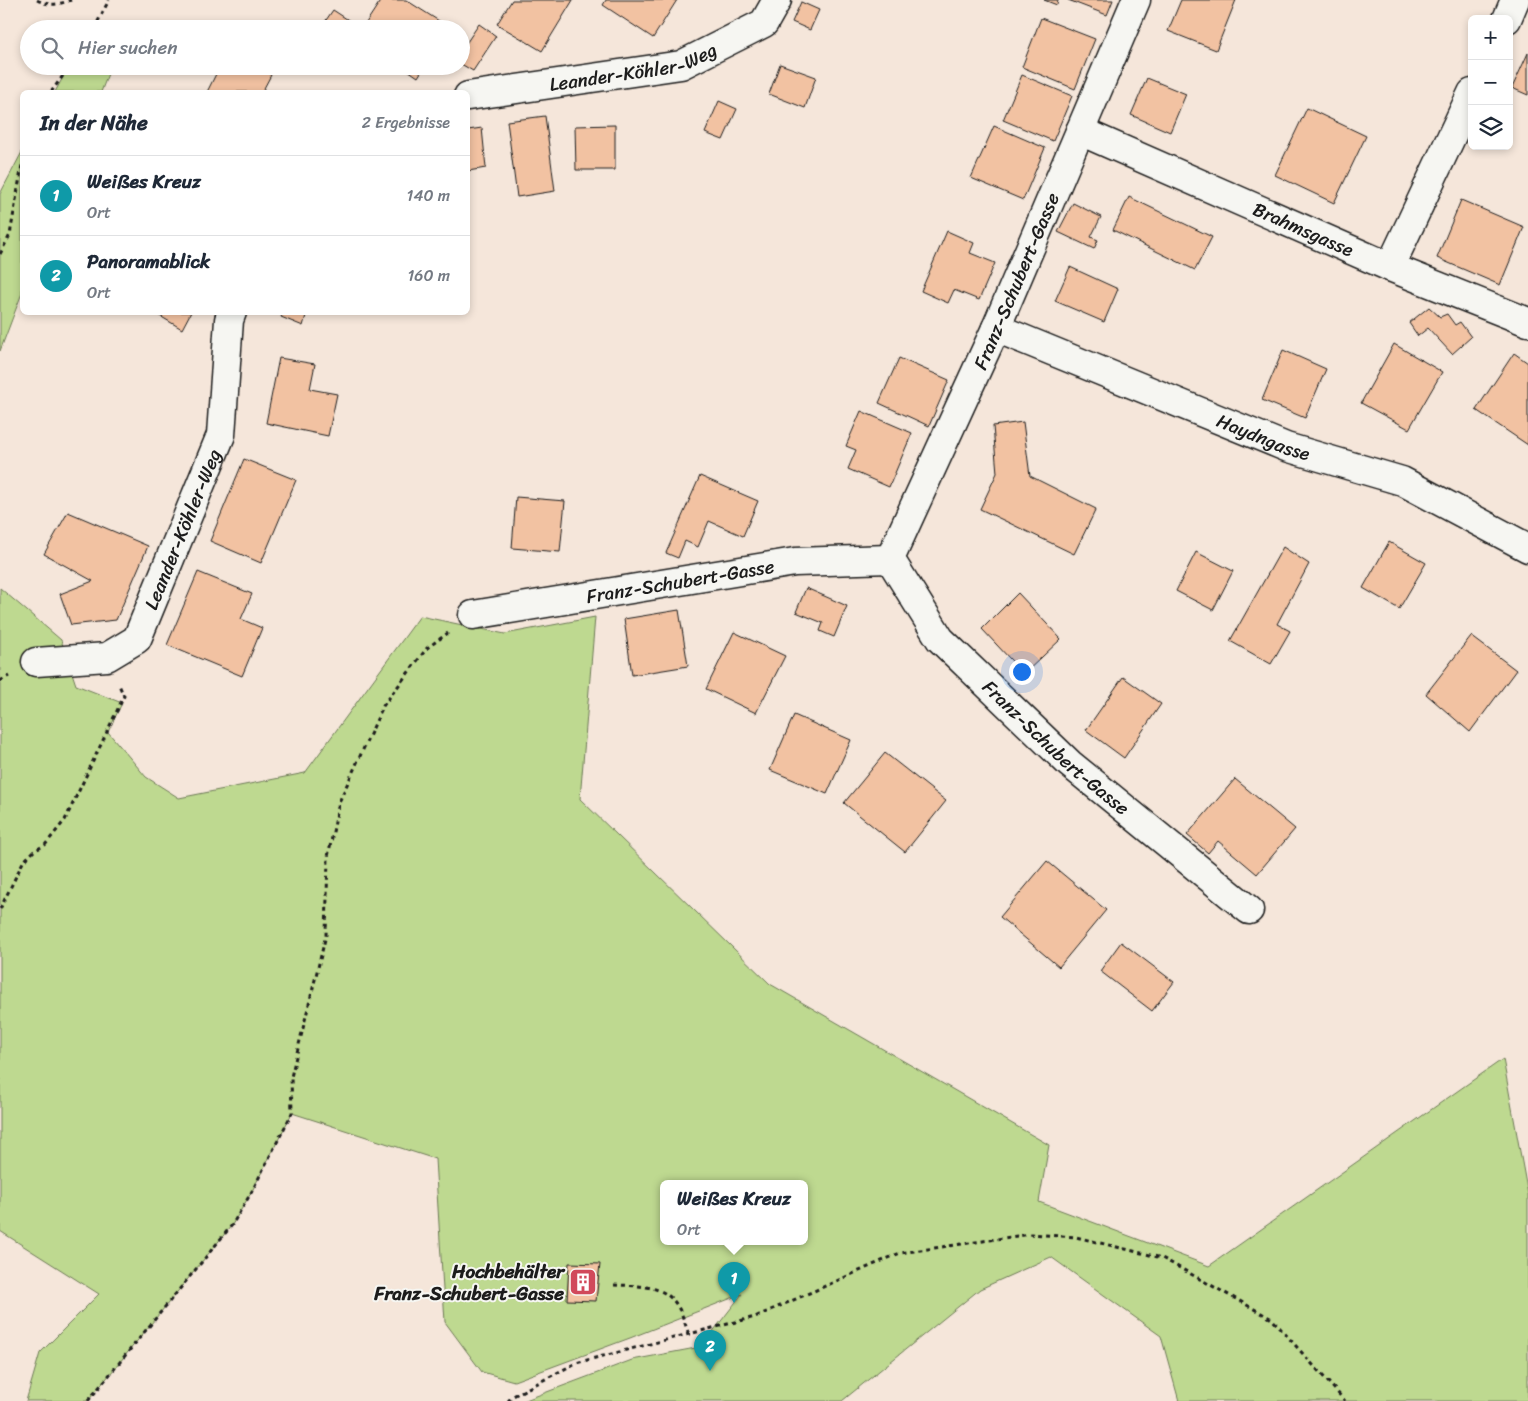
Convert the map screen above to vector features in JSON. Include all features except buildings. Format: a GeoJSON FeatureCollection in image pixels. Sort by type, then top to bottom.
{"type":"FeatureCollection","features":[{"type":"Feature","properties":{"kind":"street","name":"Leander-Köhler-Weg"},"geometry":{"type":"LineString","coordinates":[[470,96],[681,65],[764,23],[777,0]]}},
{"type":"Feature","properties":{"kind":"street","name":"Franz-Schubert-Gasse"},"geometry":{"type":"LineString","coordinates":[[890,559],[996,328],[1136,0]]}},
{"type":"Feature","properties":{"kind":"street"},"geometry":{"type":"LineString","coordinates":[[1508,15],[1515,0]]}},
{"type":"Feature","properties":{"kind":"street"},"geometry":{"type":"LineString","coordinates":[[1390,267],[1468,101]]}},
{"type":"Feature","properties":{"kind":"street","name":"Brahmsgasse"},"geometry":{"type":"LineString","coordinates":[[1080,131],[1390,267],[1528,322]]}},
{"type":"Feature","properties":{"kind":"street","name":"Leander-Köhler-Weg"},"geometry":{"type":"LineString","coordinates":[[36,662],[107,657],[138,639],[221,436],[231,315]]}},
{"type":"Feature","properties":{"kind":"street","name":"Haydngasse"},"geometry":{"type":"LineString","coordinates":[[996,328],[1286,447],[1402,482],[1528,548]]}},
{"type":"Feature","properties":{"kind":"street","name":"Franz-Schubert-Gasse"},"geometry":{"type":"LineString","coordinates":[[473,615],[795,562],[890,559]]}},
{"type":"Feature","properties":{"kind":"street","name":"Franz-Schubert-Gasse"},"geometry":{"type":"LineString","coordinates":[[890,559],[940,640],[1070,764],[1249,910]]}},
{"type":"Feature","properties":{"kind":"path"},"geometry":{"type":"LineString","coordinates":[[37,0],[50,5],[61,4],[71,0]]}},
{"type":"Feature","properties":{"kind":"path"},"geometry":{"type":"LineString","coordinates":[[99,20],[109,0]]}},
{"type":"Feature","properties":{"kind":"path"},"geometry":{"type":"LineString","coordinates":[[52,90],[63,75]]}},
{"type":"Feature","properties":{"kind":"path"},"geometry":{"type":"LineString","coordinates":[[0,254],[10,235],[20,177]]}},
{"type":"Feature","properties":{"kind":"path"},"geometry":{"type":"LineString","coordinates":[[88,1401],[232,1225],[251,1193],[292,1113],[291,1077],[326,935],[328,857],[339,802],[383,706],[427,648],[473,615]]}},
{"type":"Feature","properties":{"kind":"path"},"geometry":{"type":"LineString","coordinates":[[0,909],[23,862],[34,851],[45,845],[65,820],[124,696],[107,657]]}},
{"type":"Feature","properties":{"kind":"path"},"geometry":{"type":"LineString","coordinates":[[508,1401],[513,1396],[576,1363],[755,1317],[900,1254],[1032,1234],[1076,1237],[1162,1258],[1272,1319],[1345,1401]]}},
{"type":"Feature","properties":{"kind":"path"},"geometry":{"type":"LineString","coordinates":[[614,1285],[645,1286],[666,1292],[678,1307],[689,1334]]}},
{"type":"Feature","properties":{"kind":"green space"},"geometry":{"type":"Polygon","coordinates":[[[64,75],[108,75],[102,90],[56,90],[64,75]]]}},
{"type":"Feature","properties":{"kind":"green space"},"geometry":{"type":"Polygon","coordinates":[[[20,156],[20,298],[0,351],[0,194],[20,156]]]}},
{"type":"Feature","properties":{"kind":"green space"},"geometry":{"type":"Polygon","coordinates":[[[0,588],[61,640],[76,685],[122,703],[108,732],[146,777],[179,798],[305,773],[420,616],[505,634],[595,617],[580,799],[770,984],[1049,1145],[1039,1202],[1209,1266],[1503,1059],[1528,1195],[1528,1401],[1179,1401],[1161,1336],[1051,1257],[980,1289],[842,1401],[523,1401],[632,1360],[701,1347],[742,1294],[514,1381],[482,1372],[445,1322],[435,1159],[292,1113],[251,1193],[232,1225],[88,1401],[26,1401],[40,1353],[99,1294],[0,1231],[0,588]]]}},
{"type":"Feature","properties":{"kind":"place","name":"Hochbehälter Franz-Schubert-Gasse"},"geometry":{"type":"Point","coordinates":[583,1282]}},
{"type":"Feature","properties":{"kind":"place","name":"Weißes Kreuz"},"geometry":{"type":"Point","coordinates":[734,1303]}},
{"type":"Feature","properties":{"kind":"place","name":"Panoramablick"},"geometry":{"type":"Point","coordinates":[710,1371]}}]}
